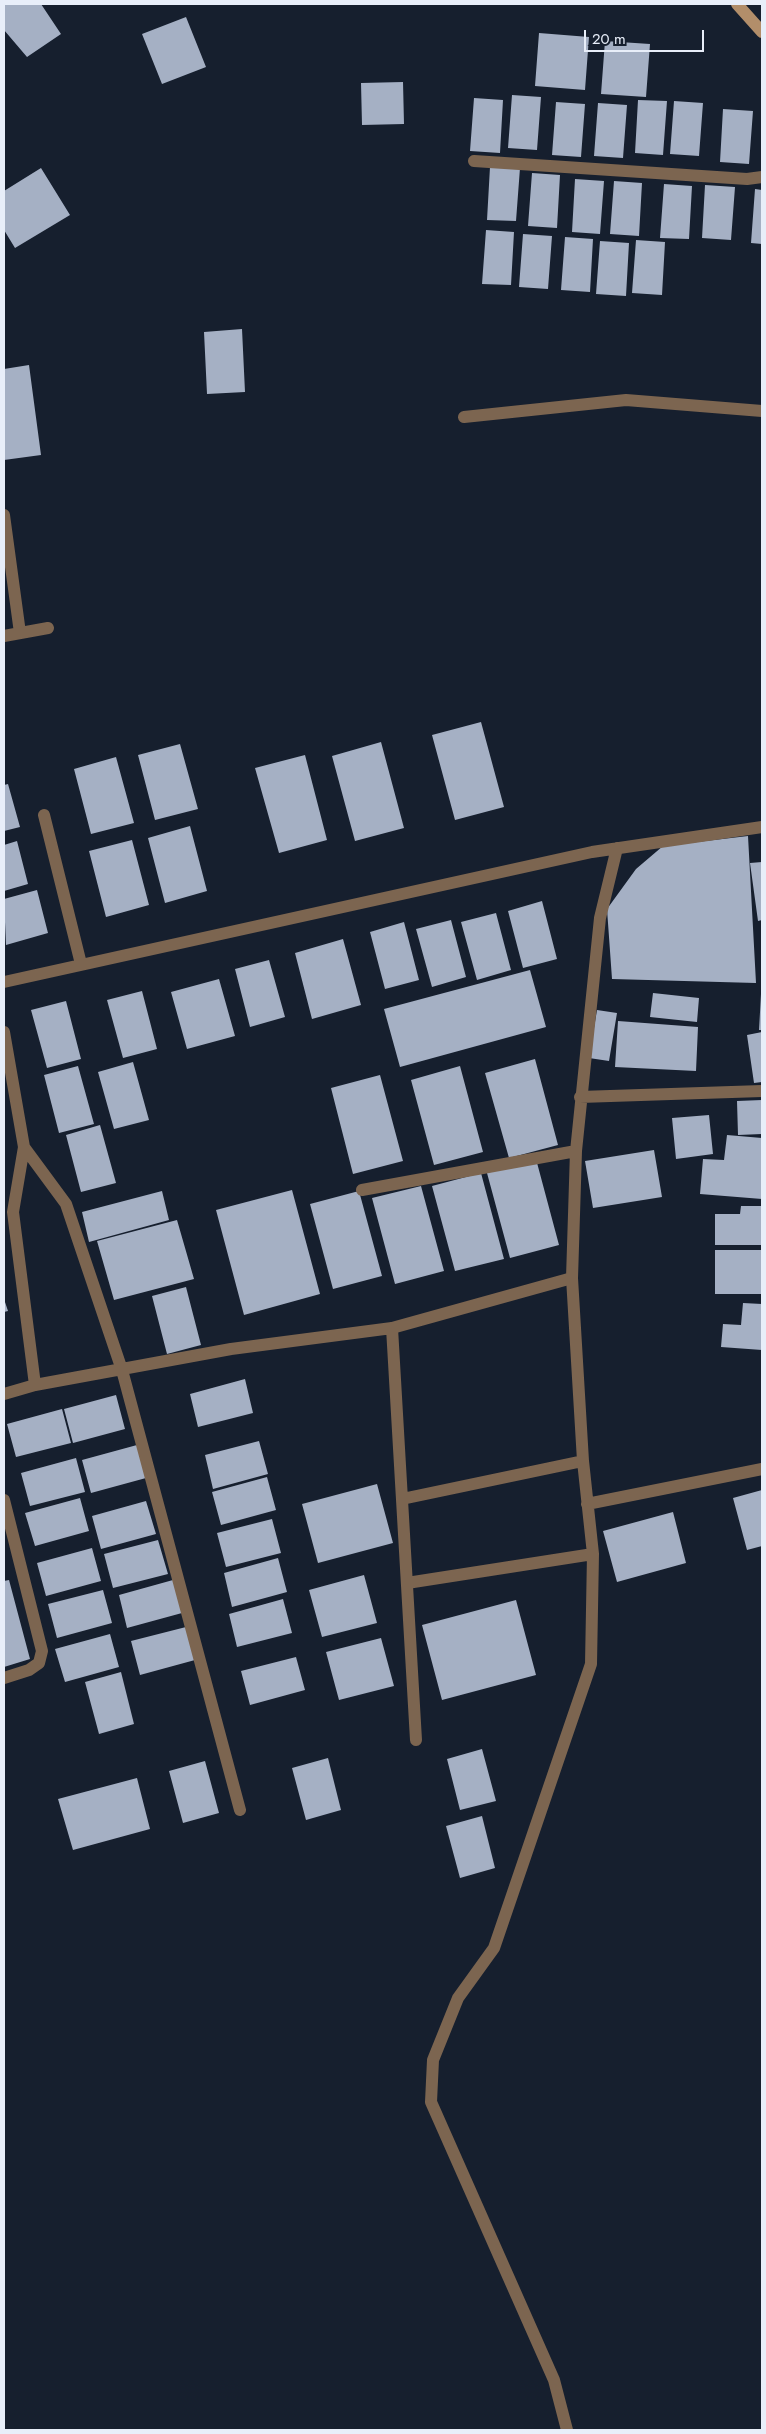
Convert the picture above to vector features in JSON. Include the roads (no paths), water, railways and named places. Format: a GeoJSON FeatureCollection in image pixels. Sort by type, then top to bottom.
{"type":"FeatureCollection","features":[{"type":"Feature","properties":{"kind":"main road"},"geometry":{"type":"LineString","coordinates":[[737,4],[762,32]]}},
{"type":"Feature","properties":{"kind":"street"},"geometry":{"type":"LineString","coordinates":[[474,161],[747,179],[762,177]]}},
{"type":"Feature","properties":{"kind":"street"},"geometry":{"type":"LineString","coordinates":[[464,417],[626,400],[762,411]]}},
{"type":"Feature","properties":{"kind":"street"},"geometry":{"type":"LineString","coordinates":[[4,514],[20,633]]}},
{"type":"Feature","properties":{"kind":"street"},"geometry":{"type":"LineString","coordinates":[[4,636],[48,628]]}},
{"type":"Feature","properties":{"kind":"street"},"geometry":{"type":"LineString","coordinates":[[44,815],[81,964]]}},
{"type":"Feature","properties":{"kind":"street"},"geometry":{"type":"LineString","coordinates":[[4,982],[617,848],[762,827]]}},
{"type":"Feature","properties":{"kind":"street"},"geometry":{"type":"LineString","coordinates":[[567,2430],[554,2380],[431,2102],[433,2060],[458,1998],[494,1948],[591,1664],[593,1554],[583,1461],[572,1278],[576,1151],[580,1097],[600,918],[617,848]]}},
{"type":"Feature","properties":{"kind":"street"},"geometry":{"type":"LineString","coordinates":[[4,1032],[24,1146],[13,1212],[34,1385]]}},
{"type":"Feature","properties":{"kind":"street"},"geometry":{"type":"LineString","coordinates":[[580,1097],[762,1091]]}},
{"type":"Feature","properties":{"kind":"street"},"geometry":{"type":"LineString","coordinates":[[24,1146],[66,1204],[122,1370],[240,1810]]}},
{"type":"Feature","properties":{"kind":"street"},"geometry":{"type":"LineString","coordinates":[[362,1190],[576,1151]]}},
{"type":"Feature","properties":{"kind":"street"},"geometry":{"type":"LineString","coordinates":[[4,1394],[34,1385],[232,1349],[392,1328],[572,1278]]}},
{"type":"Feature","properties":{"kind":"street"},"geometry":{"type":"LineString","coordinates":[[392,1328],[416,1740]]}},
{"type":"Feature","properties":{"kind":"street"},"geometry":{"type":"LineString","coordinates":[[402,1499],[583,1461]]}},
{"type":"Feature","properties":{"kind":"street"},"geometry":{"type":"LineString","coordinates":[[587,1504],[762,1469]]}},
{"type":"Feature","properties":{"kind":"street"},"geometry":{"type":"LineString","coordinates":[[4,1500],[42,1651],[39,1662],[29,1670],[4,1678]]}},
{"type":"Feature","properties":{"kind":"street"},"geometry":{"type":"LineString","coordinates":[[407,1583],[593,1554]]}}]}
